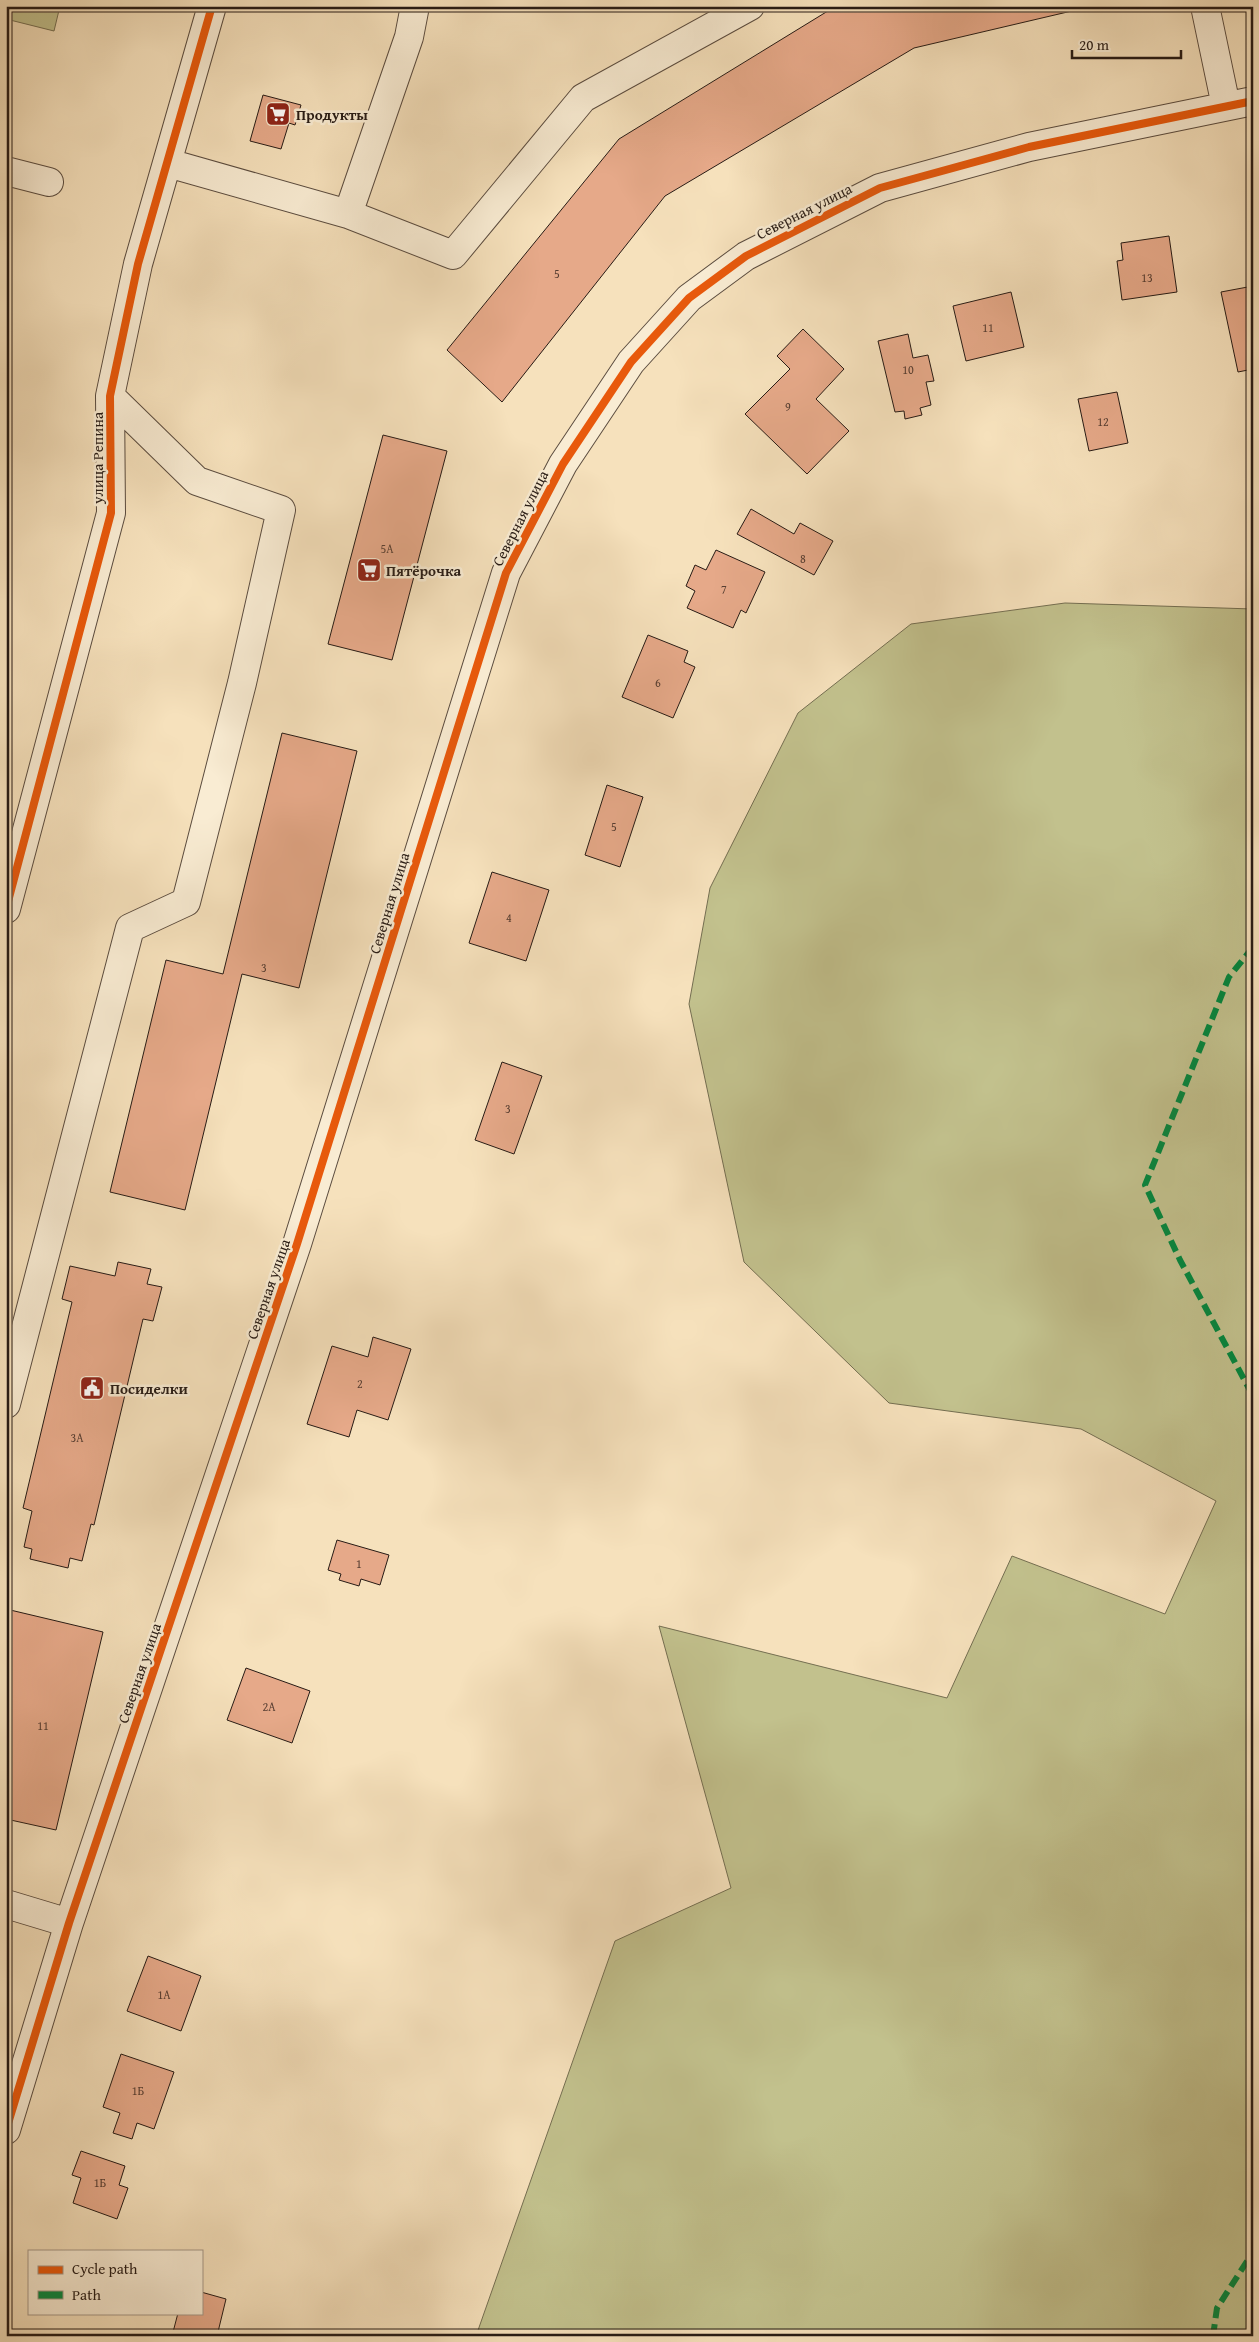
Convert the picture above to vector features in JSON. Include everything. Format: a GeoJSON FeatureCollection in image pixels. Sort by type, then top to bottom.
{"type":"FeatureCollection","features":[{"type":"Feature","properties":{"kind":"street","name":"улица Репина"},"geometry":{"type":"LineString","coordinates":[[6,909],[111,513],[110,396],[138,264],[212,6]]}},
{"type":"Feature","properties":{"kind":"street"},"geometry":{"type":"LineString","coordinates":[[348,214],[409,37],[415,6]]}},
{"type":"Feature","properties":{"kind":"street"},"geometry":{"type":"LineString","coordinates":[[168,162],[348,214],[453,255],[583,98],[750,6]]}},
{"type":"Feature","properties":{"kind":"street"},"geometry":{"type":"LineString","coordinates":[[1205,6],[1226,106]]}},
{"type":"Feature","properties":{"kind":"street","name":"Северная улица"},"geometry":{"type":"LineString","coordinates":[[6,2130],[69,1924],[297,1244],[506,573],[563,464],[631,362],[689,298],[746,256],[880,188],[1029,147],[1253,101]]}},
{"type":"Feature","properties":{"kind":"street"},"geometry":{"type":"LineString","coordinates":[[6,171],[49,182]]}},
{"type":"Feature","properties":{"kind":"street"},"geometry":{"type":"LineString","coordinates":[[6,1404],[130,928],[186,902],[242,683],[281,510],[197,480],[110,396]]}},
{"type":"Feature","properties":{"kind":"street"},"geometry":{"type":"LineString","coordinates":[[6,1904],[69,1924]]}},
{"type":"Feature","properties":{"kind":"shaded area"},"geometry":{"type":"Polygon","coordinates":[[[6,6],[60,6],[54,31],[6,19],[6,6]]]}},
{"type":"Feature","properties":{"kind":"shaded area"},"geometry":{"type":"Polygon","coordinates":[[[1065,603],[1253,609],[1253,2336],[476,2336],[615,1941],[731,1888],[659,1626],[947,1698],[1012,1556],[1165,1614],[1216,1501],[1081,1429],[889,1403],[744,1262],[689,1004],[710,888],[798,713],[911,624],[1065,603]]]}},
{"type":"Feature","properties":{"kind":"building"},"geometry":{"type":"Polygon","coordinates":[[[836,6],[1093,6],[914,48],[665,196],[502,402],[447,350],[619,139],[836,6]]]}},
{"type":"Feature","properties":{"kind":"building","name":"Продукты"},"geometry":{"type":"Polygon","coordinates":[[[263,95],[301,105],[295,125],[289,123],[281,149],[250,141],[263,95]]]}},
{"type":"Feature","properties":{"kind":"building"},"geometry":{"type":"Polygon","coordinates":[[[6,201],[11,202],[6,222],[6,201]]]}},
{"type":"Feature","properties":{"kind":"building"},"geometry":{"type":"Polygon","coordinates":[[[1169,236],[1177,292],[1122,300],[1117,261],[1123,260],[1121,243],[1169,236]]]}},
{"type":"Feature","properties":{"kind":"building"},"geometry":{"type":"Polygon","coordinates":[[[1253,286],[1253,369],[1238,372],[1221,292],[1253,286]]]}},
{"type":"Feature","properties":{"kind":"building"},"geometry":{"type":"Polygon","coordinates":[[[1011,292],[1024,347],[966,361],[953,306],[1011,292]]]}},
{"type":"Feature","properties":{"kind":"building"},"geometry":{"type":"Polygon","coordinates":[[[803,329],[844,369],[816,399],[849,431],[807,474],[745,414],[790,369],[777,356],[803,329]]]}},
{"type":"Feature","properties":{"kind":"building"},"geometry":{"type":"Polygon","coordinates":[[[908,334],[913,358],[928,355],[934,381],[926,382],[931,405],[920,408],[922,415],[905,419],[904,411],[895,412],[878,341],[908,334]]]}},
{"type":"Feature","properties":{"kind":"building"},"geometry":{"type":"Polygon","coordinates":[[[1117,392],[1128,443],[1089,451],[1078,399],[1117,392]]]}},
{"type":"Feature","properties":{"kind":"building"},"geometry":{"type":"Polygon","coordinates":[[[383,435],[447,451],[392,660],[328,644],[383,435]]]}},
{"type":"Feature","properties":{"kind":"building"},"geometry":{"type":"Polygon","coordinates":[[[751,509],[794,534],[800,523],[833,541],[814,575],[737,534],[751,509]]]}},
{"type":"Feature","properties":{"kind":"building"},"geometry":{"type":"Polygon","coordinates":[[[716,550],[765,572],[746,613],[741,610],[733,628],[687,608],[695,591],[686,586],[695,565],[706,570],[716,550]]]}},
{"type":"Feature","properties":{"kind":"building"},"geometry":{"type":"Polygon","coordinates":[[[648,635],[688,651],[684,662],[695,667],[673,718],[622,697],[648,635]]]}},
{"type":"Feature","properties":{"kind":"building"},"geometry":{"type":"Polygon","coordinates":[[[282,733],[357,751],[299,988],[242,974],[185,1210],[110,1192],[166,960],[223,974],[282,733]]]}},
{"type":"Feature","properties":{"kind":"building"},"geometry":{"type":"Polygon","coordinates":[[[607,785],[643,797],[620,867],[585,855],[607,785]]]}},
{"type":"Feature","properties":{"kind":"building"},"geometry":{"type":"Polygon","coordinates":[[[492,872],[549,890],[526,961],[469,943],[492,872]]]}},
{"type":"Feature","properties":{"kind":"building"},"geometry":{"type":"Polygon","coordinates":[[[502,1062],[542,1076],[514,1154],[475,1140],[502,1062]]]}},
{"type":"Feature","properties":{"kind":"building"},"geometry":{"type":"Polygon","coordinates":[[[118,1262],[151,1269],[147,1284],[162,1287],[153,1321],[143,1319],[94,1525],[91,1524],[82,1561],[70,1558],[68,1568],[30,1559],[32,1549],[24,1547],[32,1511],[23,1508],[72,1302],[62,1299],[70,1266],[115,1276],[118,1262]]]}},
{"type":"Feature","properties":{"kind":"building"},"geometry":{"type":"Polygon","coordinates":[[[373,1337],[411,1349],[388,1420],[357,1410],[349,1437],[307,1424],[332,1346],[368,1357],[373,1337]]]}},
{"type":"Feature","properties":{"kind":"building"},"geometry":{"type":"Polygon","coordinates":[[[337,1540],[389,1555],[380,1585],[361,1579],[359,1586],[339,1580],[341,1574],[328,1570],[337,1540]]]}},
{"type":"Feature","properties":{"kind":"building"},"geometry":{"type":"Polygon","coordinates":[[[6,1609],[103,1632],[56,1830],[6,1819],[6,1609]]]}},
{"type":"Feature","properties":{"kind":"building"},"geometry":{"type":"Polygon","coordinates":[[[246,1668],[310,1691],[292,1743],[227,1720],[246,1668]]]}},
{"type":"Feature","properties":{"kind":"building"},"geometry":{"type":"Polygon","coordinates":[[[148,1956],[201,1976],[181,2031],[127,2011],[148,1956]]]}},
{"type":"Feature","properties":{"kind":"building"},"geometry":{"type":"Polygon","coordinates":[[[121,2054],[174,2072],[154,2129],[137,2123],[132,2139],[113,2133],[120,2113],[103,2107],[121,2054]]]}},
{"type":"Feature","properties":{"kind":"building"},"geometry":{"type":"Polygon","coordinates":[[[81,2151],[125,2166],[119,2185],[128,2188],[117,2219],[73,2203],[81,2178],[72,2175],[81,2151]]]}},
{"type":"Feature","properties":{"kind":"building"},"geometry":{"type":"Polygon","coordinates":[[[202,2292],[226,2299],[217,2336],[172,2336],[178,2314],[202,2314],[202,2292]]]}},
{"type":"Feature","properties":{"kind":"marked path"},"geometry":{"type":"LineString","coordinates":[[1253,947],[1229,977],[1145,1185],[1180,1260],[1253,1396]]}},
{"type":"Feature","properties":{"kind":"marked path"},"geometry":{"type":"LineString","coordinates":[[1213,2336],[1217,2308],[1253,2252]]}},
{"type":"Feature","properties":{"kind":"cycle path"},"geometry":{"type":"LineString","coordinates":[[6,909],[111,513],[110,396],[138,264],[212,6]]}},
{"type":"Feature","properties":{"kind":"cycle path"},"geometry":{"type":"LineString","coordinates":[[6,2130],[69,1923],[297,1244],[506,573],[563,464],[631,362],[689,298],[746,256],[880,188],[1029,147],[1253,101]]}},
{"type":"Feature","properties":{"kind":"place","name":"Продукты"},"geometry":{"type":"Point","coordinates":[278,114]}},
{"type":"Feature","properties":{"kind":"place","name":"Пятёрочка"},"geometry":{"type":"Point","coordinates":[369,570]}},
{"type":"Feature","properties":{"kind":"place","name":"Посиделки"},"geometry":{"type":"Point","coordinates":[92,1388]}}]}
